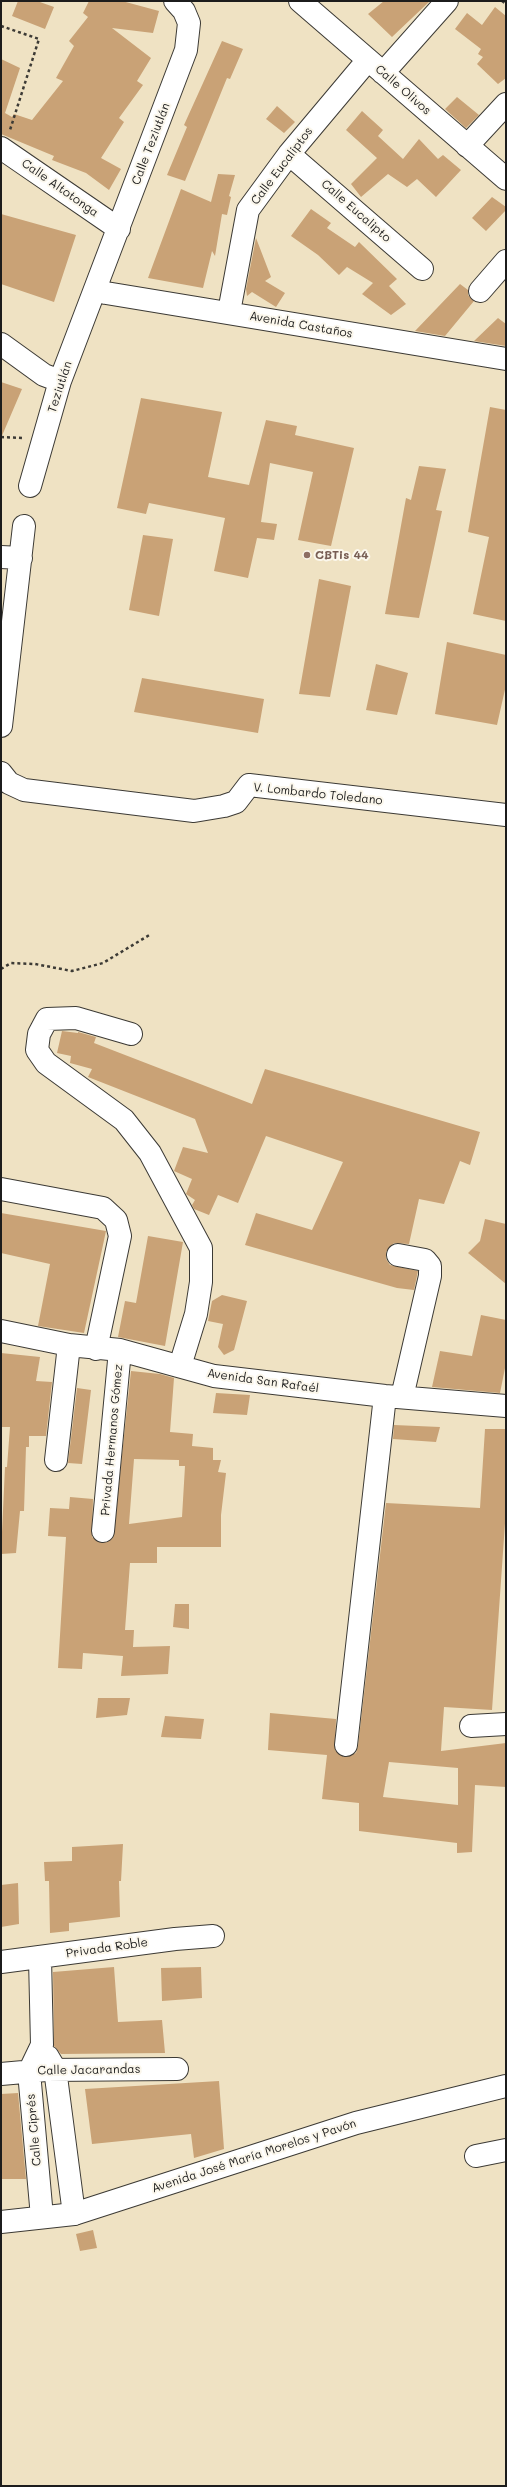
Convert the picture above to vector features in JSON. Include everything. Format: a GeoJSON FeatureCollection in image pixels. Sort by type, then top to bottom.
{"type":"FeatureCollection","features":[{"type":"Feature","properties":{"kind":"street","name":"Calle Teziutlán"},"geometry":{"type":"LineString","coordinates":[[96,289],[186,50],[189,23],[184,11],[175,1]]}},
{"type":"Feature","properties":{"kind":"street","name":"Calle Olivos"},"geometry":{"type":"LineString","coordinates":[[300,1],[506,179]]}},
{"type":"Feature","properties":{"kind":"street","name":"Calle Eucaliptos"},"geometry":{"type":"LineString","coordinates":[[229,312],[248,210],[290,154],[375,67],[447,1]]}},
{"type":"Feature","properties":{"kind":"street"},"geometry":{"type":"LineString","coordinates":[[467,146],[506,104]]}},
{"type":"Feature","properties":{"kind":"street","name":"Calle Altotonga"},"geometry":{"type":"LineString","coordinates":[[3,148],[119,229]]}},
{"type":"Feature","properties":{"kind":"street","name":"Calle Eucalipto"},"geometry":{"type":"LineString","coordinates":[[290,154],[422,268]]}},
{"type":"Feature","properties":{"kind":"street"},"geometry":{"type":"LineString","coordinates":[[480,291],[506,261]]}},
{"type":"Feature","properties":{"kind":"street","name":"Avenida Castaños"},"geometry":{"type":"LineString","coordinates":[[96,289],[106,292],[506,359]]}},
{"type":"Feature","properties":{"kind":"street","name":"Teziutlán"},"geometry":{"type":"LineString","coordinates":[[30,486],[60,381],[96,289]]}},
{"type":"Feature","properties":{"kind":"street"},"geometry":{"type":"LineString","coordinates":[[1,344],[44,375],[60,381]]}},
{"type":"Feature","properties":{"kind":"street"},"geometry":{"type":"LineString","coordinates":[[1,726],[11,558],[24,526]]}},
{"type":"Feature","properties":{"kind":"street","name":"V. Lombardo Toledano"},"geometry":{"type":"LineString","coordinates":[[1,774],[9,783],[24,790],[194,811],[224,806],[236,802],[249,785],[506,815]]}},
{"type":"Feature","properties":{"kind":"street"},"geometry":{"type":"LineString","coordinates":[[131,1034],[76,1018],[47,1019],[39,1034],[37,1050],[46,1063],[124,1120],[150,1153],[201,1248],[201,1282],[196,1314],[180,1366]]}},
{"type":"Feature","properties":{"kind":"street"},"geometry":{"type":"LineString","coordinates":[[1,1189],[103,1208],[116,1220],[120,1236],[96,1349]]}},
{"type":"Feature","properties":{"kind":"street"},"geometry":{"type":"LineString","coordinates":[[346,1745],[393,1397],[430,1276],[430,1266],[425,1260],[398,1255]]}},
{"type":"Feature","properties":{"kind":"street","name":"Avenida San Rafaél"},"geometry":{"type":"LineString","coordinates":[[1,1331],[96,1349],[120,1350],[214,1376],[393,1397],[506,1406]]}},
{"type":"Feature","properties":{"kind":"street"},"geometry":{"type":"LineString","coordinates":[[56,1460],[69,1344]]}},
{"type":"Feature","properties":{"kind":"street","name":"Privada Hermanos Gómez"},"geometry":{"type":"LineString","coordinates":[[103,1531],[120,1350]]}},
{"type":"Feature","properties":{"kind":"street"},"geometry":{"type":"LineString","coordinates":[[471,1726],[506,1724]]}},
{"type":"Feature","properties":{"kind":"street","name":"Privada Roble"},"geometry":{"type":"LineString","coordinates":[[1,1962],[175,1939],[213,1936]]}},
{"type":"Feature","properties":{"kind":"street"},"geometry":{"type":"LineString","coordinates":[[29,2072],[42,2046],[40,1958]]}},
{"type":"Feature","properties":{"kind":"street"},"geometry":{"type":"LineString","coordinates":[[42,2046],[55,2069],[74,2214]]}},
{"type":"Feature","properties":{"kind":"street","name":"Calle Jacarandas"},"geometry":{"type":"LineString","coordinates":[[1,2074],[55,2069],[177,2069]]}},
{"type":"Feature","properties":{"kind":"street","name":"Calle Ciprés"},"geometry":{"type":"LineString","coordinates":[[29,2072],[42,2217]]}},
{"type":"Feature","properties":{"kind":"street","name":"Avenida José María Morelos y Pavón"},"geometry":{"type":"LineString","coordinates":[[1,2222],[74,2214],[356,2123],[506,2086]]}},
{"type":"Feature","properties":{"kind":"street"},"geometry":{"type":"LineString","coordinates":[[476,2156],[506,2150]]}},
{"type":"Feature","properties":{"kind":"path"},"geometry":{"type":"LineString","coordinates":[[502,1],[506,4]]}},
{"type":"Feature","properties":{"kind":"path"},"geometry":{"type":"LineString","coordinates":[[1,26],[39,39],[3,148]]}},
{"type":"Feature","properties":{"kind":"path"},"geometry":{"type":"LineString","coordinates":[[1,969],[11,963],[35,964],[72,971],[103,963],[151,934]]}},
{"type":"Feature","properties":{"kind":"building"},"geometry":{"type":"Polygon","coordinates":[[[18,1],[37,1],[54,7],[45,29],[12,16],[18,1]]]}},
{"type":"Feature","properties":{"kind":"building"},"geometry":{"type":"Polygon","coordinates":[[[89,1],[122,1],[159,11],[153,33],[112,28],[151,58],[137,81],[143,85],[119,118],[124,122],[101,158],[121,169],[109,190],[86,173],[52,160],[54,156],[1,134],[1,59],[20,68],[5,113],[12,117],[14,114],[32,120],[63,81],[56,78],[74,46],[69,41],[88,17],[83,13],[89,1]]]}},
{"type":"Feature","properties":{"kind":"building"},"geometry":{"type":"Polygon","coordinates":[[[384,1],[430,1],[392,37],[368,14],[384,1]]]}},
{"type":"Feature","properties":{"kind":"building"},"geometry":{"type":"Polygon","coordinates":[[[495,7],[506,16],[506,78],[498,84],[477,64],[483,57],[478,54],[481,49],[455,29],[467,13],[482,25],[495,7]]]}},
{"type":"Feature","properties":{"kind":"building"},"geometry":{"type":"Polygon","coordinates":[[[222,41],[243,49],[230,79],[227,78],[185,181],[167,175],[187,127],[184,125],[222,41]]]}},
{"type":"Feature","properties":{"kind":"building"},"geometry":{"type":"Polygon","coordinates":[[[457,97],[479,115],[466,128],[445,109],[457,97]]]}},
{"type":"Feature","properties":{"kind":"building"},"geometry":{"type":"Polygon","coordinates":[[[277,106],[295,122],[284,133],[266,119],[277,106]]]}},
{"type":"Feature","properties":{"kind":"building"},"geometry":{"type":"Polygon","coordinates":[[[362,111],[383,130],[378,136],[403,159],[419,139],[438,159],[443,155],[461,170],[436,197],[417,179],[407,187],[388,174],[361,197],[351,184],[377,158],[346,130],[362,111]]]}},
{"type":"Feature","properties":{"kind":"building"},"geometry":{"type":"Polygon","coordinates":[[[218,174],[235,175],[229,196],[231,197],[227,215],[222,214],[215,256],[212,251],[203,288],[148,278],[181,189],[211,202],[218,174]]]}},
{"type":"Feature","properties":{"kind":"building"},"geometry":{"type":"Polygon","coordinates":[[[492,197],[506,207],[506,210],[486,231],[472,218],[492,197]]]}},
{"type":"Feature","properties":{"kind":"building"},"geometry":{"type":"Polygon","coordinates":[[[311,209],[331,223],[327,228],[355,247],[359,242],[397,279],[389,286],[406,304],[391,315],[362,294],[373,283],[347,267],[339,275],[318,255],[291,236],[311,209]]]}},
{"type":"Feature","properties":{"kind":"building"},"geometry":{"type":"Polygon","coordinates":[[[1,214],[76,235],[54,302],[1,284],[1,214]]]}},
{"type":"Feature","properties":{"kind":"building"},"geometry":{"type":"Polygon","coordinates":[[[256,238],[271,277],[265,281],[285,293],[276,307],[252,292],[247,296],[246,289],[256,238]]]}},
{"type":"Feature","properties":{"kind":"building"},"geometry":{"type":"Polygon","coordinates":[[[460,284],[468,290],[468,295],[474,301],[445,336],[415,331],[460,284]]]}},
{"type":"Feature","properties":{"kind":"building"},"geometry":{"type":"Polygon","coordinates":[[[498,318],[506,324],[506,346],[474,341],[498,318]]]}},
{"type":"Feature","properties":{"kind":"building"},"geometry":{"type":"Polygon","coordinates":[[[1,382],[22,389],[1,438],[1,382]]]}},
{"type":"Feature","properties":{"kind":"building"},"geometry":{"type":"Polygon","coordinates":[[[141,398],[222,412],[208,477],[249,485],[266,420],[297,426],[295,435],[354,448],[331,546],[298,540],[313,472],[270,463],[261,522],[277,524],[274,540],[257,538],[248,578],[214,571],[225,518],[149,503],[146,514],[117,508],[141,398]]]}},
{"type":"Feature","properties":{"kind":"building"},"geometry":{"type":"Polygon","coordinates":[[[490,407],[506,410],[506,621],[473,614],[489,537],[468,532],[490,407]]]}},
{"type":"Feature","properties":{"kind":"building"},"geometry":{"type":"Polygon","coordinates":[[[419,466],[446,469],[436,510],[442,511],[419,618],[385,614],[406,498],[411,500],[419,466]]]}},
{"type":"Feature","properties":{"kind":"building"},"geometry":{"type":"Polygon","coordinates":[[[143,535],[173,539],[159,616],[129,610],[143,535]]]}},
{"type":"Feature","properties":{"kind":"building"},"geometry":{"type":"Polygon","coordinates":[[[319,579],[351,586],[330,697],[299,694],[319,579]]]}},
{"type":"Feature","properties":{"kind":"building"},"geometry":{"type":"Polygon","coordinates":[[[447,642],[506,655],[506,685],[497,725],[435,714],[447,642]]]}},
{"type":"Feature","properties":{"kind":"building"},"geometry":{"type":"Polygon","coordinates":[[[376,664],[408,673],[397,715],[366,710],[376,664]]]}},
{"type":"Feature","properties":{"kind":"building"},"geometry":{"type":"Polygon","coordinates":[[[142,678],[264,699],[258,733],[134,712],[142,678]]]}},
{"type":"Feature","properties":{"kind":"building"},"geometry":{"type":"Polygon","coordinates":[[[62,1031],[78,1032],[96,1037],[94,1043],[252,1104],[265,1069],[480,1132],[470,1165],[460,1161],[444,1204],[419,1199],[409,1244],[394,1243],[386,1252],[386,1259],[390,1265],[418,1271],[414,1290],[397,1288],[245,1245],[256,1213],[312,1230],[343,1162],[266,1136],[238,1203],[218,1195],[209,1215],[194,1209],[192,1205],[195,1200],[186,1194],[192,1179],[174,1171],[183,1147],[208,1153],[195,1119],[88,1077],[92,1069],[70,1063],[71,1056],[57,1053],[62,1031]]]}},
{"type":"Feature","properties":{"kind":"building"},"geometry":{"type":"Polygon","coordinates":[[[1,1213],[106,1231],[84,1333],[38,1326],[50,1264],[1,1253],[1,1213]]]}},
{"type":"Feature","properties":{"kind":"building"},"geometry":{"type":"Polygon","coordinates":[[[485,1219],[506,1224],[506,1284],[468,1253],[480,1241],[485,1219]]]}},
{"type":"Feature","properties":{"kind":"building"},"geometry":{"type":"Polygon","coordinates":[[[148,1236],[183,1242],[165,1346],[118,1337],[125,1301],[136,1303],[148,1236]]]}},
{"type":"Feature","properties":{"kind":"building"},"geometry":{"type":"Polygon","coordinates":[[[222,1295],[247,1301],[234,1350],[224,1355],[218,1347],[223,1324],[208,1321],[212,1301],[222,1295]]]}},
{"type":"Feature","properties":{"kind":"building"},"geometry":{"type":"Polygon","coordinates":[[[481,1315],[506,1320],[506,1363],[500,1393],[432,1387],[440,1351],[472,1356],[481,1315]]]}},
{"type":"Feature","properties":{"kind":"building"},"geometry":{"type":"Polygon","coordinates":[[[1,1353],[40,1357],[36,1381],[52,1382],[46,1436],[29,1436],[29,1447],[26,1447],[24,1511],[20,1511],[16,1553],[1,1554],[5,1467],[7,1467],[10,1427],[1,1427],[1,1353]]]}},
{"type":"Feature","properties":{"kind":"building"},"geometry":{"type":"Polygon","coordinates":[[[131,1371],[160,1374],[174,1378],[170,1432],[193,1434],[192,1446],[213,1448],[213,1460],[221,1460],[218,1472],[226,1473],[221,1515],[221,1547],[157,1547],[157,1563],[130,1563],[125,1630],[134,1630],[133,1647],[170,1646],[168,1674],[121,1676],[123,1656],[83,1653],[82,1669],[58,1668],[66,1537],[48,1536],[50,1508],[69,1509],[70,1497],[93,1499],[92,1537],[102,1543],[113,1538],[131,1371]],[[134,1459],[129,1524],[182,1517],[185,1466],[179,1466],[179,1460],[134,1459]]]}},
{"type":"Feature","properties":{"kind":"building"},"geometry":{"type":"Polygon","coordinates":[[[77,1388],[91,1390],[82,1464],[68,1463],[77,1388]]]}},
{"type":"Feature","properties":{"kind":"building"},"geometry":{"type":"Polygon","coordinates":[[[216,1393],[250,1395],[247,1415],[213,1413],[216,1393]]]}},
{"type":"Feature","properties":{"kind":"building"},"geometry":{"type":"Polygon","coordinates":[[[394,1425],[440,1427],[436,1442],[393,1439],[394,1425]]]}},
{"type":"Feature","properties":{"kind":"building"},"geometry":{"type":"Polygon","coordinates":[[[485,1429],[506,1429],[506,1509],[492,1710],[444,1707],[441,1751],[506,1743],[506,1787],[475,1785],[472,1852],[457,1853],[457,1843],[359,1831],[359,1803],[322,1799],[327,1755],[268,1750],[270,1713],[336,1719],[335,1750],[344,1757],[356,1753],[386,1503],[480,1508],[485,1429]],[[389,1762],[383,1797],[458,1805],[458,1768],[389,1762]]]}},
{"type":"Feature","properties":{"kind":"building"},"geometry":{"type":"Polygon","coordinates":[[[175,1604],[189,1604],[189,1629],[173,1627],[175,1604]]]}},
{"type":"Feature","properties":{"kind":"building"},"geometry":{"type":"Polygon","coordinates":[[[98,1698],[130,1698],[127,1715],[96,1718],[98,1698]]]}},
{"type":"Feature","properties":{"kind":"building"},"geometry":{"type":"Polygon","coordinates":[[[165,1716],[204,1719],[201,1739],[161,1737],[165,1716]]]}},
{"type":"Feature","properties":{"kind":"building"},"geometry":{"type":"Polygon","coordinates":[[[123,1844],[121,1881],[119,1881],[120,1917],[69,1923],[69,1931],[50,1933],[49,1881],[45,1881],[44,1862],[72,1861],[72,1847],[123,1844]]]}},
{"type":"Feature","properties":{"kind":"building"},"geometry":{"type":"Polygon","coordinates":[[[18,1883],[19,1924],[1,1927],[1,1885],[18,1883]]]}},
{"type":"Feature","properties":{"kind":"building"},"geometry":{"type":"Polygon","coordinates":[[[114,1967],[118,2022],[162,2020],[165,2053],[61,2054],[54,2046],[53,1972],[114,1967]]]}},
{"type":"Feature","properties":{"kind":"building"},"geometry":{"type":"Polygon","coordinates":[[[201,1967],[202,1998],[162,2001],[161,1968],[201,1967]]]}},
{"type":"Feature","properties":{"kind":"building"},"geometry":{"type":"Polygon","coordinates":[[[219,2081],[224,2149],[194,2158],[191,2134],[92,2144],[85,2089],[219,2081]]]}},
{"type":"Feature","properties":{"kind":"building"},"geometry":{"type":"Polygon","coordinates":[[[18,2093],[26,2179],[1,2179],[1,2094],[18,2093]]]}},
{"type":"Feature","properties":{"kind":"building"},"geometry":{"type":"Polygon","coordinates":[[[93,2230],[97,2248],[80,2251],[76,2234],[93,2230]]]}},
{"type":"Feature","properties":{"kind":"place","name":"CBTis 44"},"geometry":{"type":"Point","coordinates":[307,555]}}]}
